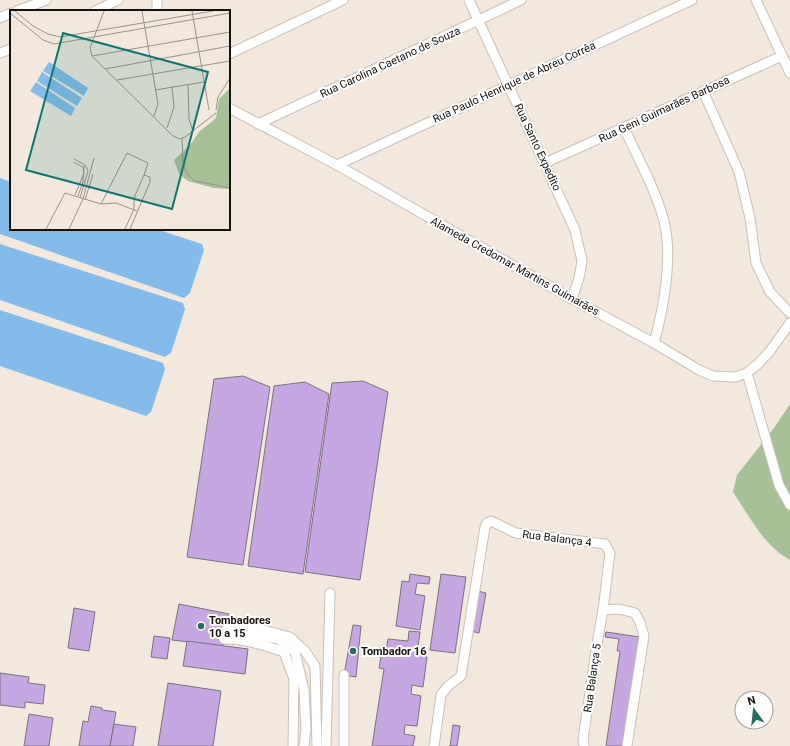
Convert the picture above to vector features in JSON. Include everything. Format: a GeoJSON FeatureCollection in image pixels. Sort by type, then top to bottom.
{"type":"FeatureCollection","features":[{"type":"Feature","properties":{"kind":"street"},"geometry":{"type":"LineString","coordinates":[[20,10],[46,0]]}},
{"type":"Feature","properties":{"kind":"street"},"geometry":{"type":"LineString","coordinates":[[97,10],[118,0]]}},
{"type":"Feature","properties":{"kind":"street"},"geometry":{"type":"LineString","coordinates":[[157,10],[158,0]]}},
{"type":"Feature","properties":{"kind":"street"},"geometry":{"type":"LineString","coordinates":[[230,54],[343,0]]}},
{"type":"Feature","properties":{"kind":"street","name":"Rua Santo Expedito"},"geometry":{"type":"LineString","coordinates":[[469,0],[546,163],[575,230],[582,261],[579,278],[572,299]]}},
{"type":"Feature","properties":{"kind":"street","name":"Rua Carolina Caetano de Souza"},"geometry":{"type":"LineString","coordinates":[[258,124],[522,0]]}},
{"type":"Feature","properties":{"kind":"street","name":"Rua Paulo Henrique de Abreu Corrêa"},"geometry":{"type":"LineString","coordinates":[[337,165],[692,0]]}},
{"type":"Feature","properties":{"kind":"street"},"geometry":{"type":"LineString","coordinates":[[756,0],[790,73]]}},
{"type":"Feature","properties":{"kind":"street"},"geometry":{"type":"LineString","coordinates":[[0,18],[10,14]]}},
{"type":"Feature","properties":{"kind":"street"},"geometry":{"type":"LineString","coordinates":[[0,53],[10,49]]}},
{"type":"Feature","properties":{"kind":"street","name":"Rua Geni Guimarães Barbosa"},"geometry":{"type":"LineString","coordinates":[[546,163],[782,56]]}},
{"type":"Feature","properties":{"kind":"street"},"geometry":{"type":"LineString","coordinates":[[703,91],[739,172],[750,218],[756,262],[770,292],[790,313]]}},
{"type":"Feature","properties":{"kind":"street","name":"Alameda Credomar Martins Guimarães"},"geometry":{"type":"LineString","coordinates":[[230,109],[337,165],[572,299],[654,343],[699,370],[712,376],[735,377],[747,373]]}},
{"type":"Feature","properties":{"kind":"street"},"geometry":{"type":"LineString","coordinates":[[624,128],[651,185],[664,222],[667,254],[667,280],[654,343]]}},
{"type":"Feature","properties":{"kind":"street"},"geometry":{"type":"LineString","coordinates":[[790,323],[770,351],[747,373],[779,484],[790,505]]}},
{"type":"Feature","properties":{"kind":"street","name":"Rua Balança 4"},"geometry":{"type":"LineString","coordinates":[[434,746],[441,695],[448,686],[461,676],[485,527],[487,523],[491,521],[496,522],[516,533],[605,544],[610,553],[603,610]]}},
{"type":"Feature","properties":{"kind":"street"},"geometry":{"type":"LineString","coordinates":[[326,746],[330,593]]}},
{"type":"Feature","properties":{"kind":"street"},"geometry":{"type":"LineString","coordinates":[[603,610],[619,609],[635,613],[640,622],[644,636],[628,746]]}},
{"type":"Feature","properties":{"kind":"street","name":"Rua Balança 5"},"geometry":{"type":"LineString","coordinates":[[584,746],[583,739],[603,610]]}},
{"type":"Feature","properties":{"kind":"street"},"geometry":{"type":"LineString","coordinates":[[228,621],[290,637],[305,651],[316,666],[317,746]]}},
{"type":"Feature","properties":{"kind":"street"},"geometry":{"type":"LineString","coordinates":[[293,746],[294,679],[284,652],[272,647],[225,635],[278,639],[295,652],[304,690],[306,729],[304,746]]}},
{"type":"Feature","properties":{"kind":"street"},"geometry":{"type":"LineString","coordinates":[[344,675],[344,746]]}},
{"type":"Feature","properties":{"kind":"green space"},"geometry":{"type":"Polygon","coordinates":[[[790,404],[790,560],[772,547],[751,521],[733,492],[737,475],[774,428],[790,404]]]}},
{"type":"Feature","properties":{"kind":"water"},"geometry":{"type":"Polygon","coordinates":[[[0,178],[10,182],[10,230],[159,230],[202,244],[204,250],[190,293],[184,298],[0,234],[0,178]]]}},
{"type":"Feature","properties":{"kind":"water"},"geometry":{"type":"Polygon","coordinates":[[[0,244],[183,303],[185,309],[171,353],[165,357],[0,300],[0,244]]]}},
{"type":"Feature","properties":{"kind":"water"},"geometry":{"type":"Polygon","coordinates":[[[0,310],[163,363],[165,369],[151,412],[146,416],[0,366],[0,310]]]}},
{"type":"Feature","properties":{"kind":"building"},"geometry":{"type":"Polygon","coordinates":[[[243,376],[270,387],[243,565],[187,557],[214,379],[243,376]]]}},
{"type":"Feature","properties":{"kind":"building"},"geometry":{"type":"Polygon","coordinates":[[[363,381],[388,392],[360,580],[305,572],[332,383],[363,381]]]}},
{"type":"Feature","properties":{"kind":"building"},"geometry":{"type":"Polygon","coordinates":[[[305,382],[329,394],[303,574],[248,566],[274,386],[305,382]]]}},
{"type":"Feature","properties":{"kind":"building"},"geometry":{"type":"Polygon","coordinates":[[[410,574],[430,577],[429,584],[417,583],[415,594],[425,596],[420,630],[396,626],[402,581],[409,582],[410,574]]]}},
{"type":"Feature","properties":{"kind":"building"},"geometry":{"type":"Polygon","coordinates":[[[441,574],[466,577],[455,653],[430,650],[441,574]]]}},
{"type":"Feature","properties":{"kind":"building"},"geometry":{"type":"Polygon","coordinates":[[[478,591],[486,593],[479,633],[471,631],[478,591]]]}},
{"type":"Feature","properties":{"kind":"building","name":"Tombadores 10 a 15"},"geometry":{"type":"Polygon","coordinates":[[[179,604],[229,614],[223,646],[172,640],[179,604]]]}},
{"type":"Feature","properties":{"kind":"building"},"geometry":{"type":"Polygon","coordinates":[[[74,608],[95,612],[89,651],[68,648],[74,608]]]}},
{"type":"Feature","properties":{"kind":"building","name":"Tombador 16"},"geometry":{"type":"Polygon","coordinates":[[[353,625],[361,626],[356,677],[344,675],[353,625]]]}},
{"type":"Feature","properties":{"kind":"building"},"geometry":{"type":"Polygon","coordinates":[[[409,631],[420,632],[417,654],[427,657],[423,687],[412,685],[411,694],[421,696],[417,726],[405,725],[404,734],[415,736],[413,746],[372,746],[384,669],[379,668],[382,650],[386,651],[388,639],[408,641],[409,631]]]}},
{"type":"Feature","properties":{"kind":"building"},"geometry":{"type":"Polygon","coordinates":[[[606,632],[640,637],[624,746],[606,746],[620,651],[617,651],[619,639],[605,637],[606,632]]]}},
{"type":"Feature","properties":{"kind":"building"},"geometry":{"type":"Polygon","coordinates":[[[154,636],[170,638],[167,659],[151,657],[154,636]]]}},
{"type":"Feature","properties":{"kind":"building"},"geometry":{"type":"Polygon","coordinates":[[[187,641],[248,649],[245,674],[183,666],[187,641]]]}},
{"type":"Feature","properties":{"kind":"building"},"geometry":{"type":"Polygon","coordinates":[[[0,673],[29,677],[28,683],[45,685],[43,704],[25,702],[25,708],[0,705],[0,673]]]}},
{"type":"Feature","properties":{"kind":"building"},"geometry":{"type":"Polygon","coordinates":[[[168,683],[221,691],[213,746],[158,746],[168,683]]]}},
{"type":"Feature","properties":{"kind":"building"},"geometry":{"type":"Polygon","coordinates":[[[91,706],[102,708],[102,710],[116,712],[110,746],[79,746],[83,721],[88,722],[91,706]]]}},
{"type":"Feature","properties":{"kind":"building"},"geometry":{"type":"Polygon","coordinates":[[[29,714],[53,718],[49,746],[24,746],[29,714]]]}},
{"type":"Feature","properties":{"kind":"building"},"geometry":{"type":"Polygon","coordinates":[[[114,724],[136,727],[133,746],[110,746],[114,724]]]}},
{"type":"Feature","properties":{"kind":"building"},"geometry":{"type":"Polygon","coordinates":[[[453,725],[460,726],[457,746],[450,746],[453,725]]]}},
{"type":"Feature","properties":{"kind":"place","name":"Tombadores 10 a 15"},"geometry":{"type":"Point","coordinates":[201,626]}},
{"type":"Feature","properties":{"kind":"place","name":"Tombador 16"},"geometry":{"type":"Point","coordinates":[353,651]}}]}
